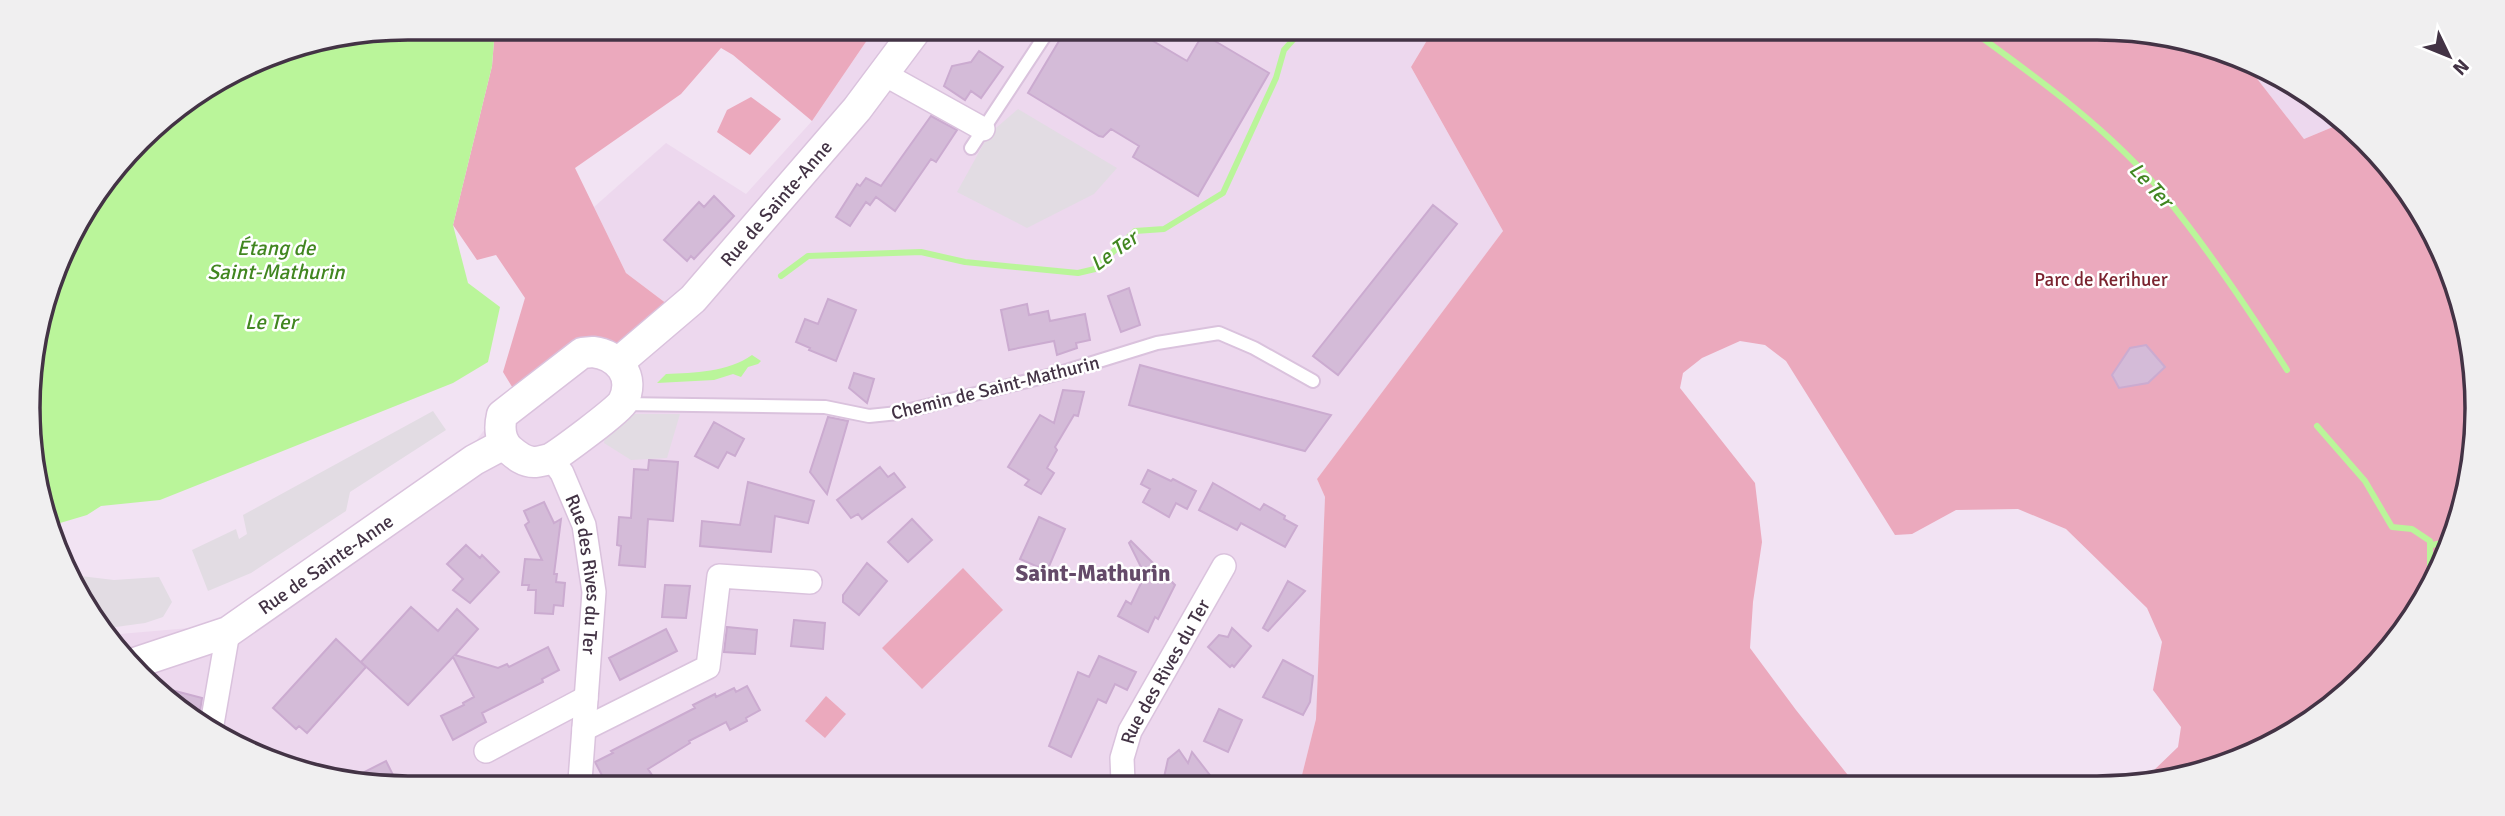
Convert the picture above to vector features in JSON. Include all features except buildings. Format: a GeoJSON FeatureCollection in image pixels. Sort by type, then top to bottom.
{"type":"FeatureCollection","features":[{"type":"Feature","properties":{"kind":"street","name":"Rue de Sainte-Anne"},"geometry":{"type":"LineString","coordinates":[[619,362],[693,299],[841,128],[909,40]]}},
{"type":"Feature","properties":{"kind":"street"},"geometry":{"type":"LineString","coordinates":[[884,74],[977,139]]}},
{"type":"Feature","properties":{"kind":"street"},"geometry":{"type":"LineString","coordinates":[[582,353],[605,353],[619,362],[625,371],[627,382],[622,404],[551,458],[535,463],[523,460],[504,444],[500,430],[502,415],[582,353]]}},
{"type":"Feature","properties":{"kind":"street","name":"Rue de Sainte-Anne"},"geometry":{"type":"LineString","coordinates":[[142,661],[228,632],[474,460],[504,444]]}},
{"type":"Feature","properties":{"kind":"street","name":"Rue des Rives du Ter"},"geometry":{"type":"LineString","coordinates":[[551,458],[562,473],[584,525],[594,592],[580,776]]}},
{"type":"Feature","properties":{"kind":"street","name":"Rue des Rives du Ter"},"geometry":{"type":"LineString","coordinates":[[1123,776],[1122,758],[1130,731],[1224,566]]}},
{"type":"Feature","properties":{"kind":"street"},"geometry":{"type":"LineString","coordinates":[[584,729],[708,667],[719,576],[810,582]]}},
{"type":"Feature","properties":{"kind":"street"},"geometry":{"type":"LineString","coordinates":[[213,719],[228,632]]}},
{"type":"Feature","properties":{"kind":"street"},"geometry":{"type":"LineString","coordinates":[[485,751],[586,698]]}},
{"type":"Feature","properties":{"kind":"lane"},"geometry":{"type":"LineString","coordinates":[[977,139],[1042,40]]}},
{"type":"Feature","properties":{"kind":"lane","name":"Chemin de Saint-Mathurin"},"geometry":{"type":"LineString","coordinates":[[622,404],[825,407],[869,416],[898,413],[1060,373],[1157,343],[1219,333],[1254,348],[1313,381]]}},
{"type":"Feature","properties":{"kind":"shaded area"},"geometry":{"type":"Polygon","coordinates":[[[867,40],[1427,40],[1411,67],[1503,231],[1317,479],[1325,497],[1316,719],[1302,776],[408,776],[360,773],[290,756],[245,738],[224,726],[184,700],[148,668],[118,634],[213,626],[476,441],[514,390],[577,340],[667,304],[626,273],[594,207],[666,143],[746,194],[812,121],[867,40]]]}},
{"type":"Feature","properties":{"kind":"shaded area"},"geometry":{"type":"Polygon","coordinates":[[[2255,76],[2301,102],[2333,127],[2304,139],[2255,76]]]}},
{"type":"Feature","properties":{"kind":"shaded area"},"geometry":{"type":"Polygon","coordinates":[[[1018,109],[1117,168],[1094,194],[1027,228],[957,192],[989,134],[1018,109]]]}},
{"type":"Feature","properties":{"kind":"shaded area"},"geometry":{"type":"Polygon","coordinates":[[[433,411],[446,430],[350,492],[346,511],[251,573],[208,591],[192,550],[236,529],[239,539],[247,534],[243,515],[433,411]]]}},
{"type":"Feature","properties":{"kind":"shaded area"},"geometry":{"type":"Polygon","coordinates":[[[624,414],[680,414],[667,458],[631,460],[604,443],[608,424],[624,414]]]}},
{"type":"Feature","properties":{"kind":"shaded area"},"geometry":{"type":"Polygon","coordinates":[[[81,576],[114,580],[159,577],[172,602],[163,617],[145,623],[113,627],[81,576]]]}},
{"type":"Feature","properties":{"kind":"green space"},"geometry":{"type":"Polygon","coordinates":[[[494,40],[867,40],[812,121],[721,48],[681,94],[575,168],[626,273],[667,304],[616,351],[577,340],[514,390],[503,372],[525,298],[496,255],[477,260],[453,225],[492,66],[494,40]]]}},
{"type":"Feature","properties":{"kind":"green space","name":"Parc de Kerihuer"},"geometry":{"type":"Polygon","coordinates":[[[1427,40],[2097,40],[2169,47],[2215,60],[2255,76],[2304,139],[2333,127],[2357,148],[2403,204],[2437,267],[2458,336],[2465,408],[2458,480],[2445,526],[2427,571],[2389,632],[2357,668],[2321,700],[2281,726],[2238,748],[2192,763],[2152,772],[2178,747],[2181,727],[2153,690],[2162,642],[2147,608],[2066,529],[2018,509],[1956,510],[1912,534],[1895,535],[1786,361],[1765,345],[1740,341],[1702,358],[1683,373],[1680,388],[1755,483],[1762,542],[1753,602],[1750,648],[1849,776],[1302,776],[1316,719],[1325,497],[1317,479],[1503,231],[1411,67],[1427,40]]]}},
{"type":"Feature","properties":{"kind":"green space"},"geometry":{"type":"Polygon","coordinates":[[[751,97],[781,119],[750,155],[717,132],[727,110],[751,97]]]}},
{"type":"Feature","properties":{"kind":"green space"},"geometry":{"type":"Polygon","coordinates":[[[963,568],[1003,610],[922,689],[882,648],[963,568]]]}},
{"type":"Feature","properties":{"kind":"green space"},"geometry":{"type":"Polygon","coordinates":[[[826,696],[846,714],[825,738],[805,721],[826,696]]]}},
{"type":"Feature","properties":{"kind":"water","name":"Étang de Saint-Mathurin"},"geometry":{"type":"Polygon","coordinates":[[[494,40],[492,66],[453,225],[468,283],[500,307],[488,362],[453,383],[160,500],[101,506],[87,515],[59,523],[53,503],[41,432],[43,360],[53,313],[68,267],[90,224],[116,184],[148,148],[184,116],[224,90],[267,68],[313,53],[360,43],[494,40]]]}},
{"type":"Feature","properties":{"kind":"water"},"geometry":{"type":"Polygon","coordinates":[[[752,355],[761,361],[748,367],[741,377],[733,374],[714,380],[657,383],[666,374],[722,368],[752,355]]]}},
{"type":"Feature","properties":{"kind":"waterway","name":"Le Ter"},"geometry":{"type":"LineString","coordinates":[[781,276],[808,256],[921,252],[965,262],[1078,273],[1095,269],[1135,231],[1164,229],[1223,193],[1276,78],[1284,50],[1293,40]]}},
{"type":"Feature","properties":{"kind":"waterway","name":"Le Ter"},"geometry":{"type":"LineString","coordinates":[[1985,40],[2076,109],[2144,172],[2213,259],[2287,370]]}},
{"type":"Feature","properties":{"kind":"waterway","name":"Le Ter"},"geometry":{"type":"LineString","coordinates":[[2317,426],[2365,481],[2392,527],[2412,529],[2430,541],[2430,564]]}},
{"type":"Feature","properties":{"kind":"waterway"},"geometry":{"type":"LineString","coordinates":[[2432,545],[2439,544]]}},
{"type":"Feature","properties":{"kind":"district","name":"Saint-Mathurin"},"geometry":{"type":"Point","coordinates":[1093,573]}}]}
